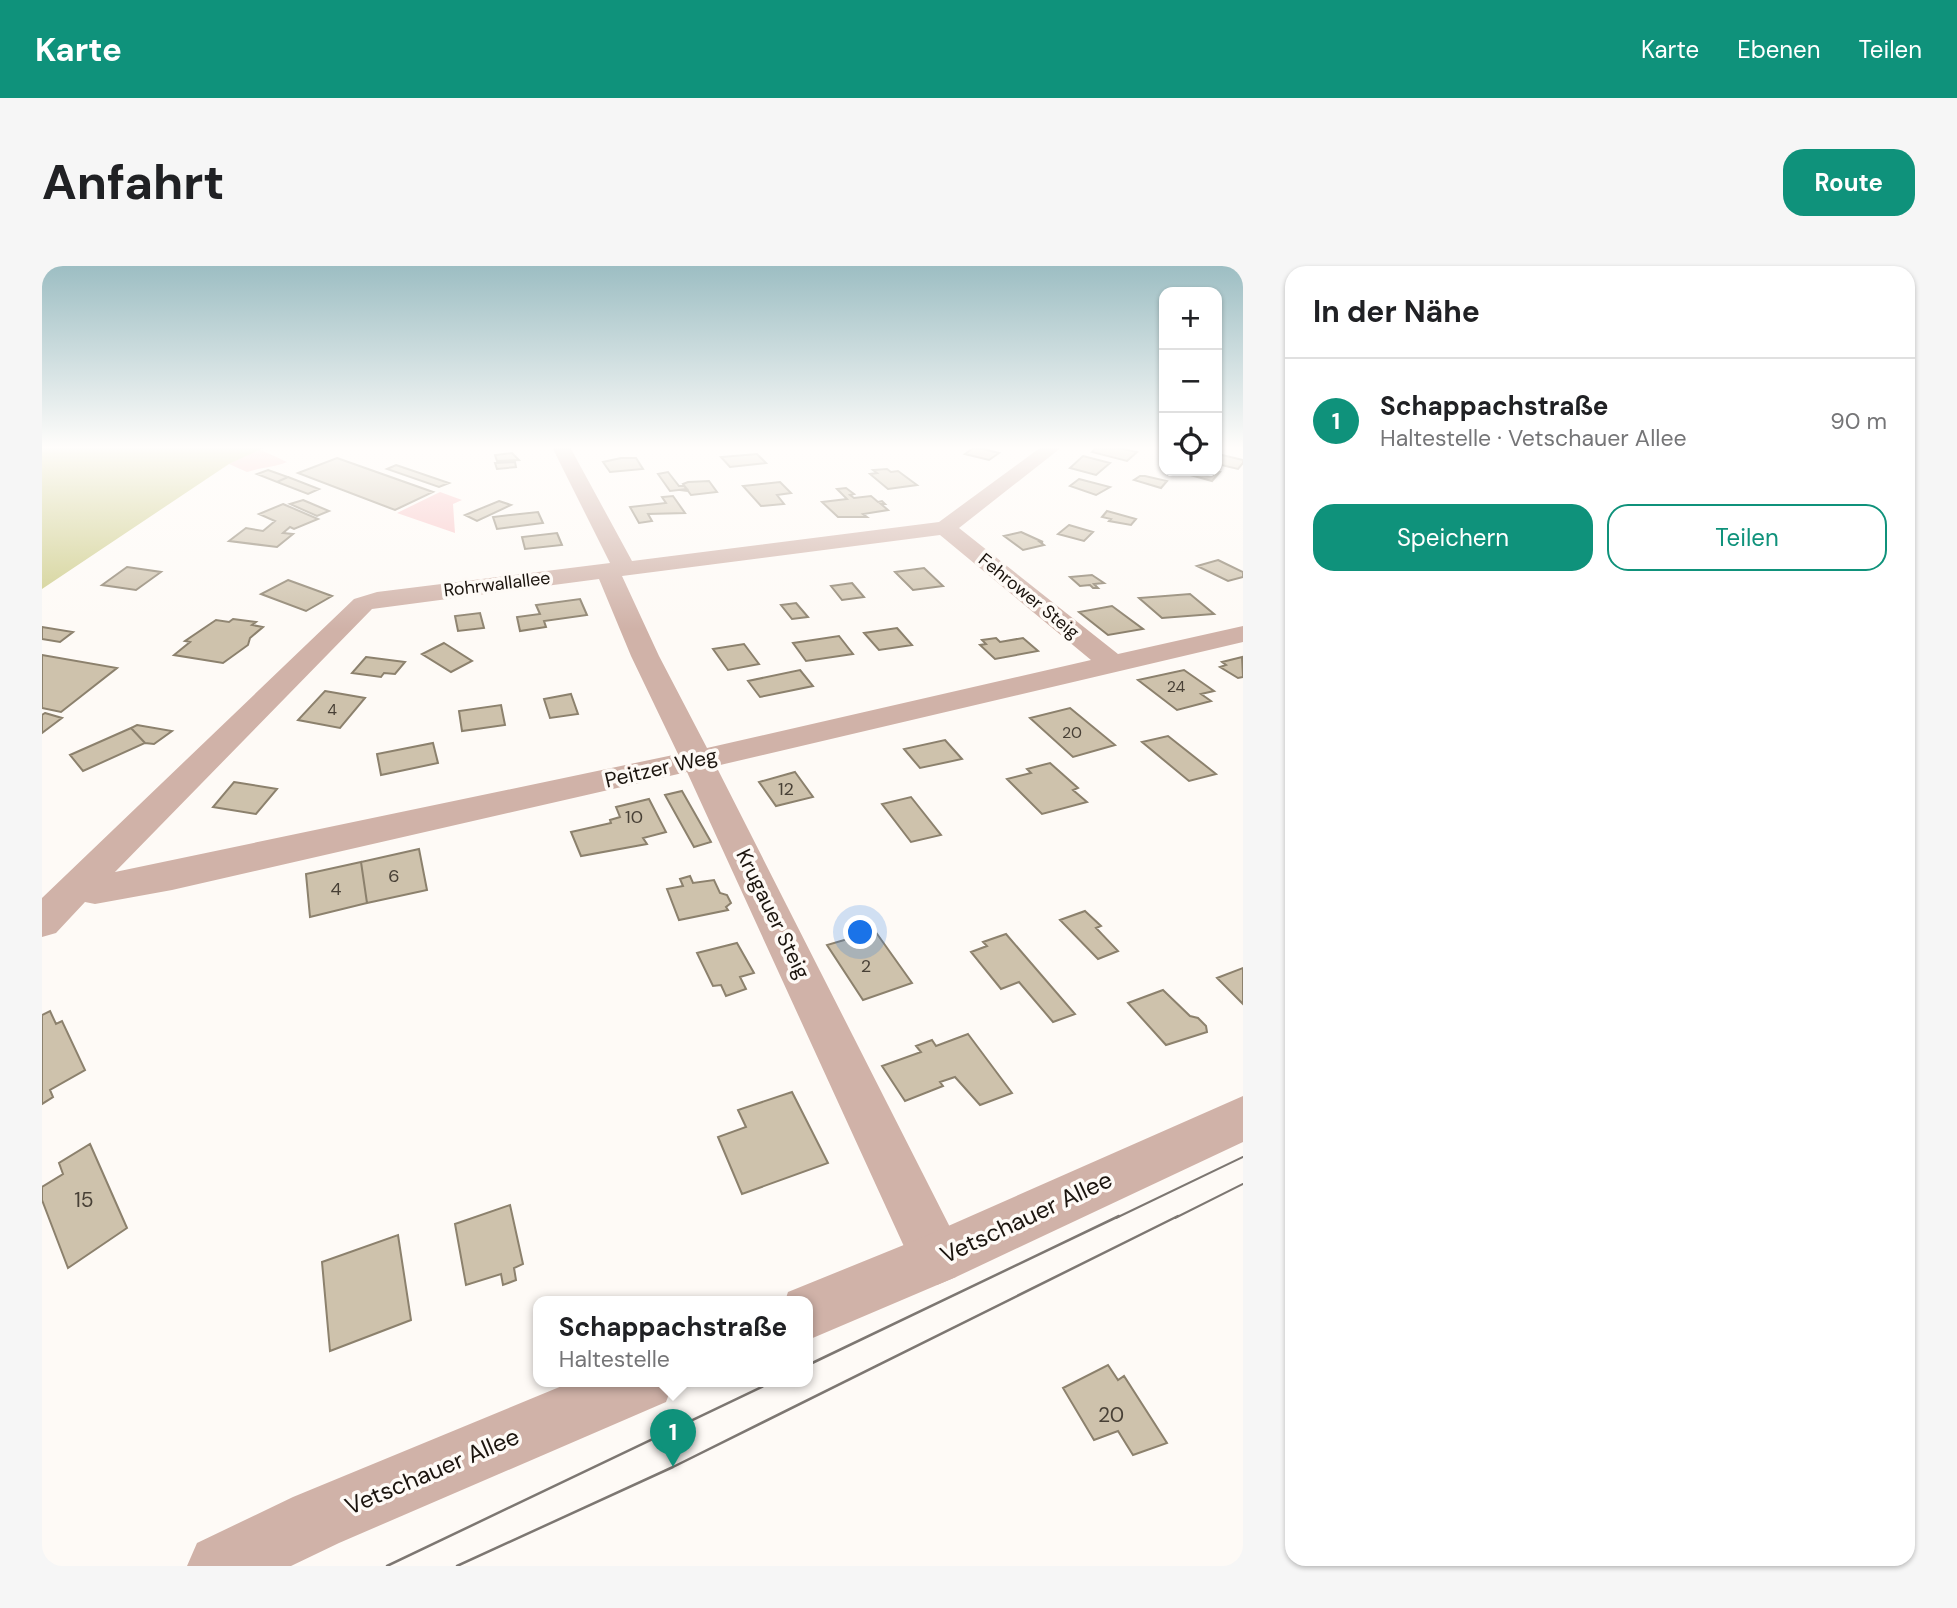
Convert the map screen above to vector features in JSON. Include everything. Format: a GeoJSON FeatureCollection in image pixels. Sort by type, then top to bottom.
{"type":"FeatureCollection","features":[{"type":"Feature","properties":{"kind":"street","name":"Krugauer Steig"},"geometry":{"type":"LineString","coordinates":[[588,508],[616,569],[645,656],[698,760],[937,1258]]}},
{"type":"Feature","properties":{"kind":"street","name":"Rohrwallallee"},"geometry":{"type":"LineString","coordinates":[[42,922],[363,604],[377,600],[945,528],[972,508]]}},
{"type":"Feature","properties":{"kind":"street","name":"Fehrower Steig"},"geometry":{"type":"LineString","coordinates":[[945,528],[1114,665]]}},
{"type":"Feature","properties":{"kind":"street","name":"Peitzer Weg"},"geometry":{"type":"LineString","coordinates":[[78,887],[95,890],[172,876],[698,760],[1243,634]]}},
{"type":"Feature","properties":{"kind":"street","name":"Vetschauer Allee"},"geometry":{"type":"LineString","coordinates":[[813,1310],[937,1258],[1243,1118]]}},
{"type":"Feature","properties":{"kind":"street","name":"Vetschauer Allee"},"geometry":{"type":"LineString","coordinates":[[220,1566],[316,1520],[631,1387]]}},
{"type":"Feature","properties":{"kind":"shaded area"},"geometry":{"type":"Polygon","coordinates":[[[42,508],[164,508],[42,589],[42,508]]]}},
{"type":"Feature","properties":{"kind":"shaded area"},"geometry":{"type":"Polygon","coordinates":[[[408,508],[453,508],[455,533],[397,513],[408,508]]]}},
{"type":"Feature","properties":{"kind":"building"},"geometry":{"type":"Polygon","coordinates":[[[274,508],[292,508],[318,519],[294,529],[290,527],[283,533],[293,534],[277,547],[229,541],[246,528],[263,531],[275,521],[259,514],[274,508]]]}},
{"type":"Feature","properties":{"kind":"building"},"geometry":{"type":"Polygon","coordinates":[[[298,508],[321,508],[329,511],[317,516],[298,508]]]}},
{"type":"Feature","properties":{"kind":"building"},"geometry":{"type":"Polygon","coordinates":[[[483,508],[505,508],[477,521],[465,515],[483,508]]]}},
{"type":"Feature","properties":{"kind":"building"},"geometry":{"type":"Polygon","coordinates":[[[630,508],[681,508],[685,513],[648,514],[652,521],[639,523],[630,508]]]}},
{"type":"Feature","properties":{"kind":"building"},"geometry":{"type":"Polygon","coordinates":[[[828,508],[885,508],[888,510],[863,514],[867,517],[838,517],[828,508]]]}},
{"type":"Feature","properties":{"kind":"building"},"geometry":{"type":"Polygon","coordinates":[[[1107,511],[1136,519],[1131,525],[1109,521],[1111,519],[1102,517],[1107,511]]]}},
{"type":"Feature","properties":{"kind":"building"},"geometry":{"type":"Polygon","coordinates":[[[538,512],[543,523],[497,529],[493,517],[538,512]]]}},
{"type":"Feature","properties":{"kind":"building"},"geometry":{"type":"Polygon","coordinates":[[[1069,525],[1093,532],[1084,541],[1058,534],[1069,525]]]}},
{"type":"Feature","properties":{"kind":"building"},"geometry":{"type":"Polygon","coordinates":[[[1021,532],[1043,542],[1040,542],[1044,545],[1023,550],[1004,536],[1021,532]]]}},
{"type":"Feature","properties":{"kind":"building"},"geometry":{"type":"Polygon","coordinates":[[[557,533],[562,545],[525,549],[522,537],[557,533]]]}},
{"type":"Feature","properties":{"kind":"building"},"geometry":{"type":"Polygon","coordinates":[[[1218,560],[1243,572],[1243,577],[1228,581],[1197,566],[1218,560]]]}},
{"type":"Feature","properties":{"kind":"building"},"geometry":{"type":"Polygon","coordinates":[[[127,567],[161,572],[136,590],[102,585],[127,567]]]}},
{"type":"Feature","properties":{"kind":"building"},"geometry":{"type":"Polygon","coordinates":[[[924,568],[943,586],[913,590],[895,572],[924,568]]]}},
{"type":"Feature","properties":{"kind":"building"},"geometry":{"type":"Polygon","coordinates":[[[1092,575],[1104,583],[1094,584],[1098,588],[1080,586],[1070,577],[1092,575]]]}},
{"type":"Feature","properties":{"kind":"building"},"geometry":{"type":"Polygon","coordinates":[[[288,580],[332,596],[306,611],[261,594],[288,580]]]}},
{"type":"Feature","properties":{"kind":"building"},"geometry":{"type":"Polygon","coordinates":[[[852,583],[864,597],[842,600],[831,586],[852,583]]]}},
{"type":"Feature","properties":{"kind":"building"},"geometry":{"type":"Polygon","coordinates":[[[1190,594],[1214,614],[1162,618],[1139,598],[1190,594]]]}},
{"type":"Feature","properties":{"kind":"building"},"geometry":{"type":"Polygon","coordinates":[[[580,599],[587,615],[544,621],[546,627],[520,631],[517,617],[540,614],[536,605],[580,599]]]}},
{"type":"Feature","properties":{"kind":"building"},"geometry":{"type":"Polygon","coordinates":[[[796,603],[808,617],[792,619],[781,605],[796,603]]]}},
{"type":"Feature","properties":{"kind":"building"},"geometry":{"type":"Polygon","coordinates":[[[1112,606],[1143,629],[1108,635],[1079,612],[1112,606]]]}},
{"type":"Feature","properties":{"kind":"building"},"geometry":{"type":"Polygon","coordinates":[[[480,613],[484,628],[458,631],[455,616],[480,613]]]}},
{"type":"Feature","properties":{"kind":"building"},"geometry":{"type":"Polygon","coordinates":[[[233,619],[256,622],[252,625],[263,627],[250,638],[248,645],[223,663],[174,655],[190,642],[185,641],[216,620],[229,622],[233,619]]]}},
{"type":"Feature","properties":{"kind":"building"},"geometry":{"type":"Polygon","coordinates":[[[42,627],[73,632],[60,642],[42,639],[42,627]]]}},
{"type":"Feature","properties":{"kind":"building"},"geometry":{"type":"Polygon","coordinates":[[[897,628],[912,645],[879,650],[864,633],[897,628]]]}},
{"type":"Feature","properties":{"kind":"building"},"geometry":{"type":"Polygon","coordinates":[[[839,636],[853,654],[806,661],[793,643],[839,636]]]}},
{"type":"Feature","properties":{"kind":"building"},"geometry":{"type":"Polygon","coordinates":[[[996,638],[1000,642],[1023,638],[1038,651],[995,659],[980,645],[986,644],[982,640],[996,638]]]}},
{"type":"Feature","properties":{"kind":"building"},"geometry":{"type":"Polygon","coordinates":[[[444,643],[472,661],[451,672],[422,654],[444,643]]]}},
{"type":"Feature","properties":{"kind":"building"},"geometry":{"type":"Polygon","coordinates":[[[744,644],[759,664],[728,670],[713,649],[744,644]]]}},
{"type":"Feature","properties":{"kind":"building"},"geometry":{"type":"Polygon","coordinates":[[[42,655],[117,668],[61,712],[42,708],[42,655]]]}},
{"type":"Feature","properties":{"kind":"building"},"geometry":{"type":"Polygon","coordinates":[[[366,657],[405,662],[395,674],[384,673],[381,677],[352,673],[366,657]]]}},
{"type":"Feature","properties":{"kind":"building"},"geometry":{"type":"Polygon","coordinates":[[[1242,657],[1243,677],[1238,678],[1220,667],[1226,665],[1222,662],[1242,657]]]}},
{"type":"Feature","properties":{"kind":"building"},"geometry":{"type":"Polygon","coordinates":[[[800,670],[813,686],[760,697],[748,681],[800,670]]]}},
{"type":"Feature","properties":{"kind":"building"},"geometry":{"type":"Polygon","coordinates":[[[1184,670],[1214,691],[1201,694],[1211,701],[1177,710],[1138,680],[1184,670]]]}},
{"type":"Feature","properties":{"kind":"building"},"geometry":{"type":"Polygon","coordinates":[[[325,691],[365,698],[340,728],[298,720],[325,691]]]}},
{"type":"Feature","properties":{"kind":"building"},"geometry":{"type":"Polygon","coordinates":[[[571,694],[578,714],[550,718],[544,699],[571,694]]]}},
{"type":"Feature","properties":{"kind":"building"},"geometry":{"type":"Polygon","coordinates":[[[501,705],[505,725],[462,731],[459,711],[501,705]]]}},
{"type":"Feature","properties":{"kind":"building"},"geometry":{"type":"Polygon","coordinates":[[[1070,708],[1115,745],[1073,757],[1030,718],[1070,708]]]}},
{"type":"Feature","properties":{"kind":"building"},"geometry":{"type":"Polygon","coordinates":[[[45,713],[62,718],[42,733],[42,715],[45,713]]]}},
{"type":"Feature","properties":{"kind":"building"},"geometry":{"type":"Polygon","coordinates":[[[137,725],[172,731],[154,744],[145,743],[131,728],[137,725]]]}},
{"type":"Feature","properties":{"kind":"building"},"geometry":{"type":"Polygon","coordinates":[[[131,728],[145,743],[83,771],[70,755],[131,728]]]}},
{"type":"Feature","properties":{"kind":"building"},"geometry":{"type":"Polygon","coordinates":[[[1168,736],[1216,774],[1189,781],[1142,742],[1168,736]]]}},
{"type":"Feature","properties":{"kind":"building"},"geometry":{"type":"Polygon","coordinates":[[[945,740],[962,759],[920,768],[904,749],[945,740]]]}},
{"type":"Feature","properties":{"kind":"building"},"geometry":{"type":"Polygon","coordinates":[[[433,743],[438,763],[381,775],[377,754],[433,743]]]}},
{"type":"Feature","properties":{"kind":"building"},"geometry":{"type":"Polygon","coordinates":[[[1050,763],[1078,788],[1073,790],[1087,802],[1042,814],[1007,779],[1031,773],[1027,769],[1050,763]]]}},
{"type":"Feature","properties":{"kind":"building"},"geometry":{"type":"Polygon","coordinates":[[[795,772],[813,797],[776,806],[759,782],[795,772]]]}},
{"type":"Feature","properties":{"kind":"building"},"geometry":{"type":"Polygon","coordinates":[[[234,782],[277,789],[256,814],[213,807],[234,782]]]}},
{"type":"Feature","properties":{"kind":"building"},"geometry":{"type":"Polygon","coordinates":[[[682,791],[711,842],[694,847],[665,795],[682,791]]]}},
{"type":"Feature","properties":{"kind":"building"},"geometry":{"type":"Polygon","coordinates":[[[911,797],[941,835],[911,842],[882,804],[911,797]]]}},
{"type":"Feature","properties":{"kind":"building"},"geometry":{"type":"Polygon","coordinates":[[[649,799],[666,832],[643,838],[647,844],[581,856],[571,832],[611,823],[610,820],[620,817],[616,807],[649,799]]]}},
{"type":"Feature","properties":{"kind":"building"},"geometry":{"type":"Polygon","coordinates":[[[419,849],[427,890],[367,903],[361,862],[419,849]]]}},
{"type":"Feature","properties":{"kind":"building"},"geometry":{"type":"Polygon","coordinates":[[[361,862],[367,903],[310,917],[306,874],[361,862]]]}},
{"type":"Feature","properties":{"kind":"building"},"geometry":{"type":"Polygon","coordinates":[[[690,876],[693,883],[714,880],[720,893],[727,895],[731,903],[726,907],[728,910],[679,920],[667,889],[683,886],[680,879],[690,876]]]}},
{"type":"Feature","properties":{"kind":"building"},"geometry":{"type":"Polygon","coordinates":[[[1085,911],[1101,926],[1096,928],[1118,951],[1098,959],[1060,920],[1085,911]]]}},
{"type":"Feature","properties":{"kind":"building"},"geometry":{"type":"Polygon","coordinates":[[[875,931],[912,983],[863,1000],[827,945],[875,931]]]}},
{"type":"Feature","properties":{"kind":"building"},"geometry":{"type":"Polygon","coordinates":[[[1006,934],[1075,1014],[1053,1022],[1019,982],[1001,989],[971,952],[987,946],[983,942],[1006,934]]]}},
{"type":"Feature","properties":{"kind":"building"},"geometry":{"type":"Polygon","coordinates":[[[737,943],[754,973],[740,977],[746,989],[726,996],[721,985],[713,986],[697,953],[737,943]]]}},
{"type":"Feature","properties":{"kind":"building"},"geometry":{"type":"Polygon","coordinates":[[[1243,968],[1243,1004],[1217,978],[1243,968]]]}},
{"type":"Feature","properties":{"kind":"building"},"geometry":{"type":"Polygon","coordinates":[[[1163,990],[1190,1016],[1198,1018],[1206,1026],[1207,1032],[1166,1045],[1128,1003],[1163,990]]]}},
{"type":"Feature","properties":{"kind":"building"},"geometry":{"type":"Polygon","coordinates":[[[50,1011],[56,1024],[62,1021],[85,1070],[50,1090],[53,1097],[42,1104],[42,1015],[50,1011]]]}},
{"type":"Feature","properties":{"kind":"building"},"geometry":{"type":"Polygon","coordinates":[[[968,1034],[1012,1093],[980,1105],[955,1077],[940,1082],[943,1086],[905,1101],[882,1066],[921,1052],[916,1046],[932,1040],[936,1046],[968,1034]]]}},
{"type":"Feature","properties":{"kind":"building"},"geometry":{"type":"Polygon","coordinates":[[[792,1092],[828,1163],[742,1194],[718,1137],[746,1127],[738,1110],[792,1092]]]}},
{"type":"Feature","properties":{"kind":"building"},"geometry":{"type":"Polygon","coordinates":[[[90,1144],[127,1228],[68,1268],[42,1200],[42,1187],[63,1174],[59,1163],[90,1144]]]}},
{"type":"Feature","properties":{"kind":"building"},"geometry":{"type":"Polygon","coordinates":[[[510,1205],[523,1264],[514,1268],[516,1280],[503,1285],[501,1274],[466,1285],[455,1224],[510,1205]]]}},
{"type":"Feature","properties":{"kind":"building"},"geometry":{"type":"Polygon","coordinates":[[[398,1235],[411,1320],[330,1351],[322,1262],[398,1235]]]}},
{"type":"Feature","properties":{"kind":"building"},"geometry":{"type":"Polygon","coordinates":[[[1108,1365],[1118,1380],[1124,1376],[1167,1443],[1133,1455],[1118,1431],[1094,1440],[1063,1388],[1108,1365]]]}},
{"type":"Feature","properties":{"kind":"tram line"},"geometry":{"type":"LineString","coordinates":[[1116,1218],[1243,1157]]}},
{"type":"Feature","properties":{"kind":"tram line"},"geometry":{"type":"LineString","coordinates":[[1175,1218],[1243,1184]]}},
{"type":"Feature","properties":{"kind":"tram line"},"geometry":{"type":"LineString","coordinates":[[813,1363],[1119,1216]]}},
{"type":"Feature","properties":{"kind":"tram line"},"geometry":{"type":"LineString","coordinates":[[457,1566],[673,1467],[1178,1216]]}},
{"type":"Feature","properties":{"kind":"tram line"},"geometry":{"type":"LineString","coordinates":[[387,1566],[761,1387]]}},
{"type":"Feature","properties":{"kind":"place","name":"Schappachstraße"},"geometry":{"type":"Point","coordinates":[673,1467]}}]}
